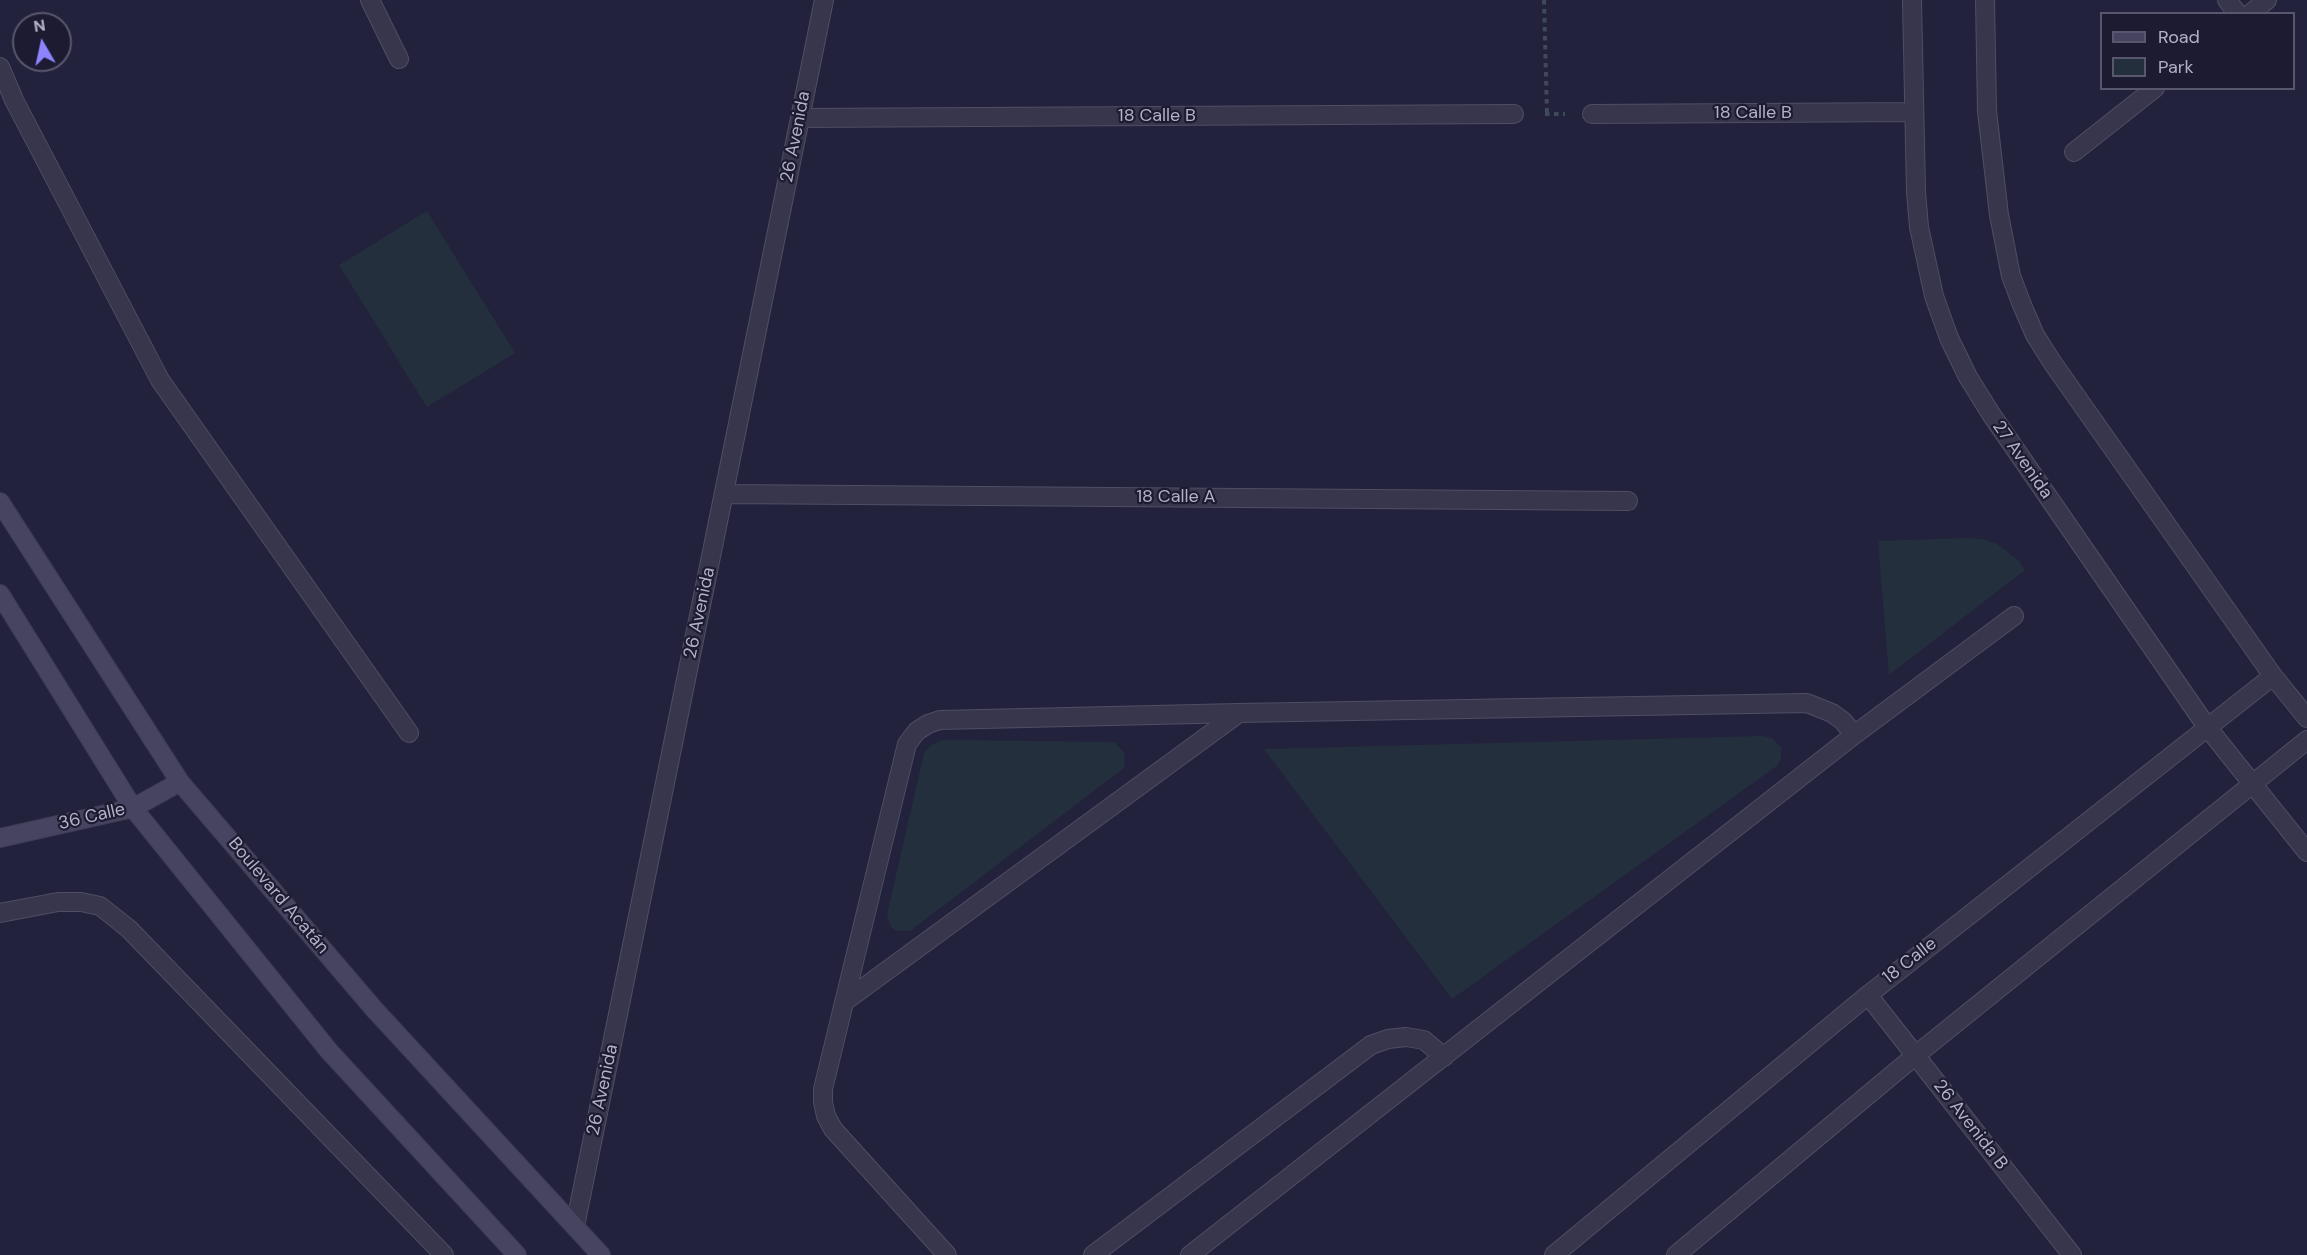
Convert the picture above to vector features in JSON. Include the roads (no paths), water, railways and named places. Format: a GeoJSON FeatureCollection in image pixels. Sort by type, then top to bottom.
{"type":"FeatureCollection","features":[{"type":"Feature","properties":{"kind":"main road","name":"Boulevard Acatán"},"geometry":{"type":"LineString","coordinates":[[0,502],[180,782],[374,1009],[601,1255]]}},
{"type":"Feature","properties":{"kind":"main road"},"geometry":{"type":"LineString","coordinates":[[0,594],[133,808],[329,1051],[517,1255]]}},
{"type":"Feature","properties":{"kind":"main road","name":"36 Calle"},"geometry":{"type":"LineString","coordinates":[[0,838],[133,808],[180,782]]}},
{"type":"Feature","properties":{"kind":"street"},"geometry":{"type":"LineString","coordinates":[[370,0],[399,59]]}},
{"type":"Feature","properties":{"kind":"street","name":"26 Avenida"},"geometry":{"type":"LineString","coordinates":[[575,1226],[824,0]]}},
{"type":"Feature","properties":{"kind":"street","name":"27 Avenida"},"geometry":{"type":"LineString","coordinates":[[1912,0],[1916,192],[1919,227],[1928,273],[1949,338],[1990,414],[2207,728],[2254,783],[2307,852]]}},
{"type":"Feature","properties":{"kind":"street"},"geometry":{"type":"LineString","coordinates":[[1985,0],[1987,111],[1999,215],[2009,266],[2022,306],[2035,335],[2273,676],[2307,718]]}},
{"type":"Feature","properties":{"kind":"street"},"geometry":{"type":"LineString","coordinates":[[2227,0],[2236,12]]}},
{"type":"Feature","properties":{"kind":"street"},"geometry":{"type":"LineString","coordinates":[[2252,12],[2267,0]]}},
{"type":"Feature","properties":{"kind":"street"},"geometry":{"type":"LineString","coordinates":[[0,67],[14,100],[160,380],[409,733]]}},
{"type":"Feature","properties":{"kind":"street"},"geometry":{"type":"LineString","coordinates":[[2074,152],[2152,90]]}},
{"type":"Feature","properties":{"kind":"street","name":"18 Calle B"},"geometry":{"type":"LineString","coordinates":[[1593,114],[1914,112]]}},
{"type":"Feature","properties":{"kind":"street","name":"18 Calle B"},"geometry":{"type":"LineString","coordinates":[[800,118],[1514,114]]}},
{"type":"Feature","properties":{"kind":"street","name":"18 Calle A"},"geometry":{"type":"LineString","coordinates":[[724,494],[1628,501]]}},
{"type":"Feature","properties":{"kind":"street"},"geometry":{"type":"LineString","coordinates":[[1190,1255],[1854,735],[2014,616]]}},
{"type":"Feature","properties":{"kind":"street","name":"18 Calle"},"geometry":{"type":"LineString","coordinates":[[1554,1255],[1868,995],[2273,676]]}},
{"type":"Feature","properties":{"kind":"street"},"geometry":{"type":"LineString","coordinates":[[947,1255],[833,1129],[826,1116],[823,1102],[823,1089],[907,744],[917,731],[940,720],[1807,703],[1832,712],[1854,735]]}},
{"type":"Feature","properties":{"kind":"street"},"geometry":{"type":"LineString","coordinates":[[844,1002],[1239,713]]}},
{"type":"Feature","properties":{"kind":"street"},"geometry":{"type":"LineString","coordinates":[[1676,1255],[1916,1055],[2307,740]]}},
{"type":"Feature","properties":{"kind":"street"},"geometry":{"type":"LineString","coordinates":[[0,913],[58,902],[81,902],[100,906],[129,929],[444,1255]]}},
{"type":"Feature","properties":{"kind":"street","name":"26 Avenida B"},"geometry":{"type":"LineString","coordinates":[[1868,995],[2072,1255]]}},
{"type":"Feature","properties":{"kind":"street"},"geometry":{"type":"LineString","coordinates":[[1093,1255],[1371,1046],[1388,1039],[1406,1037],[1424,1040],[1444,1057]]}}]}
